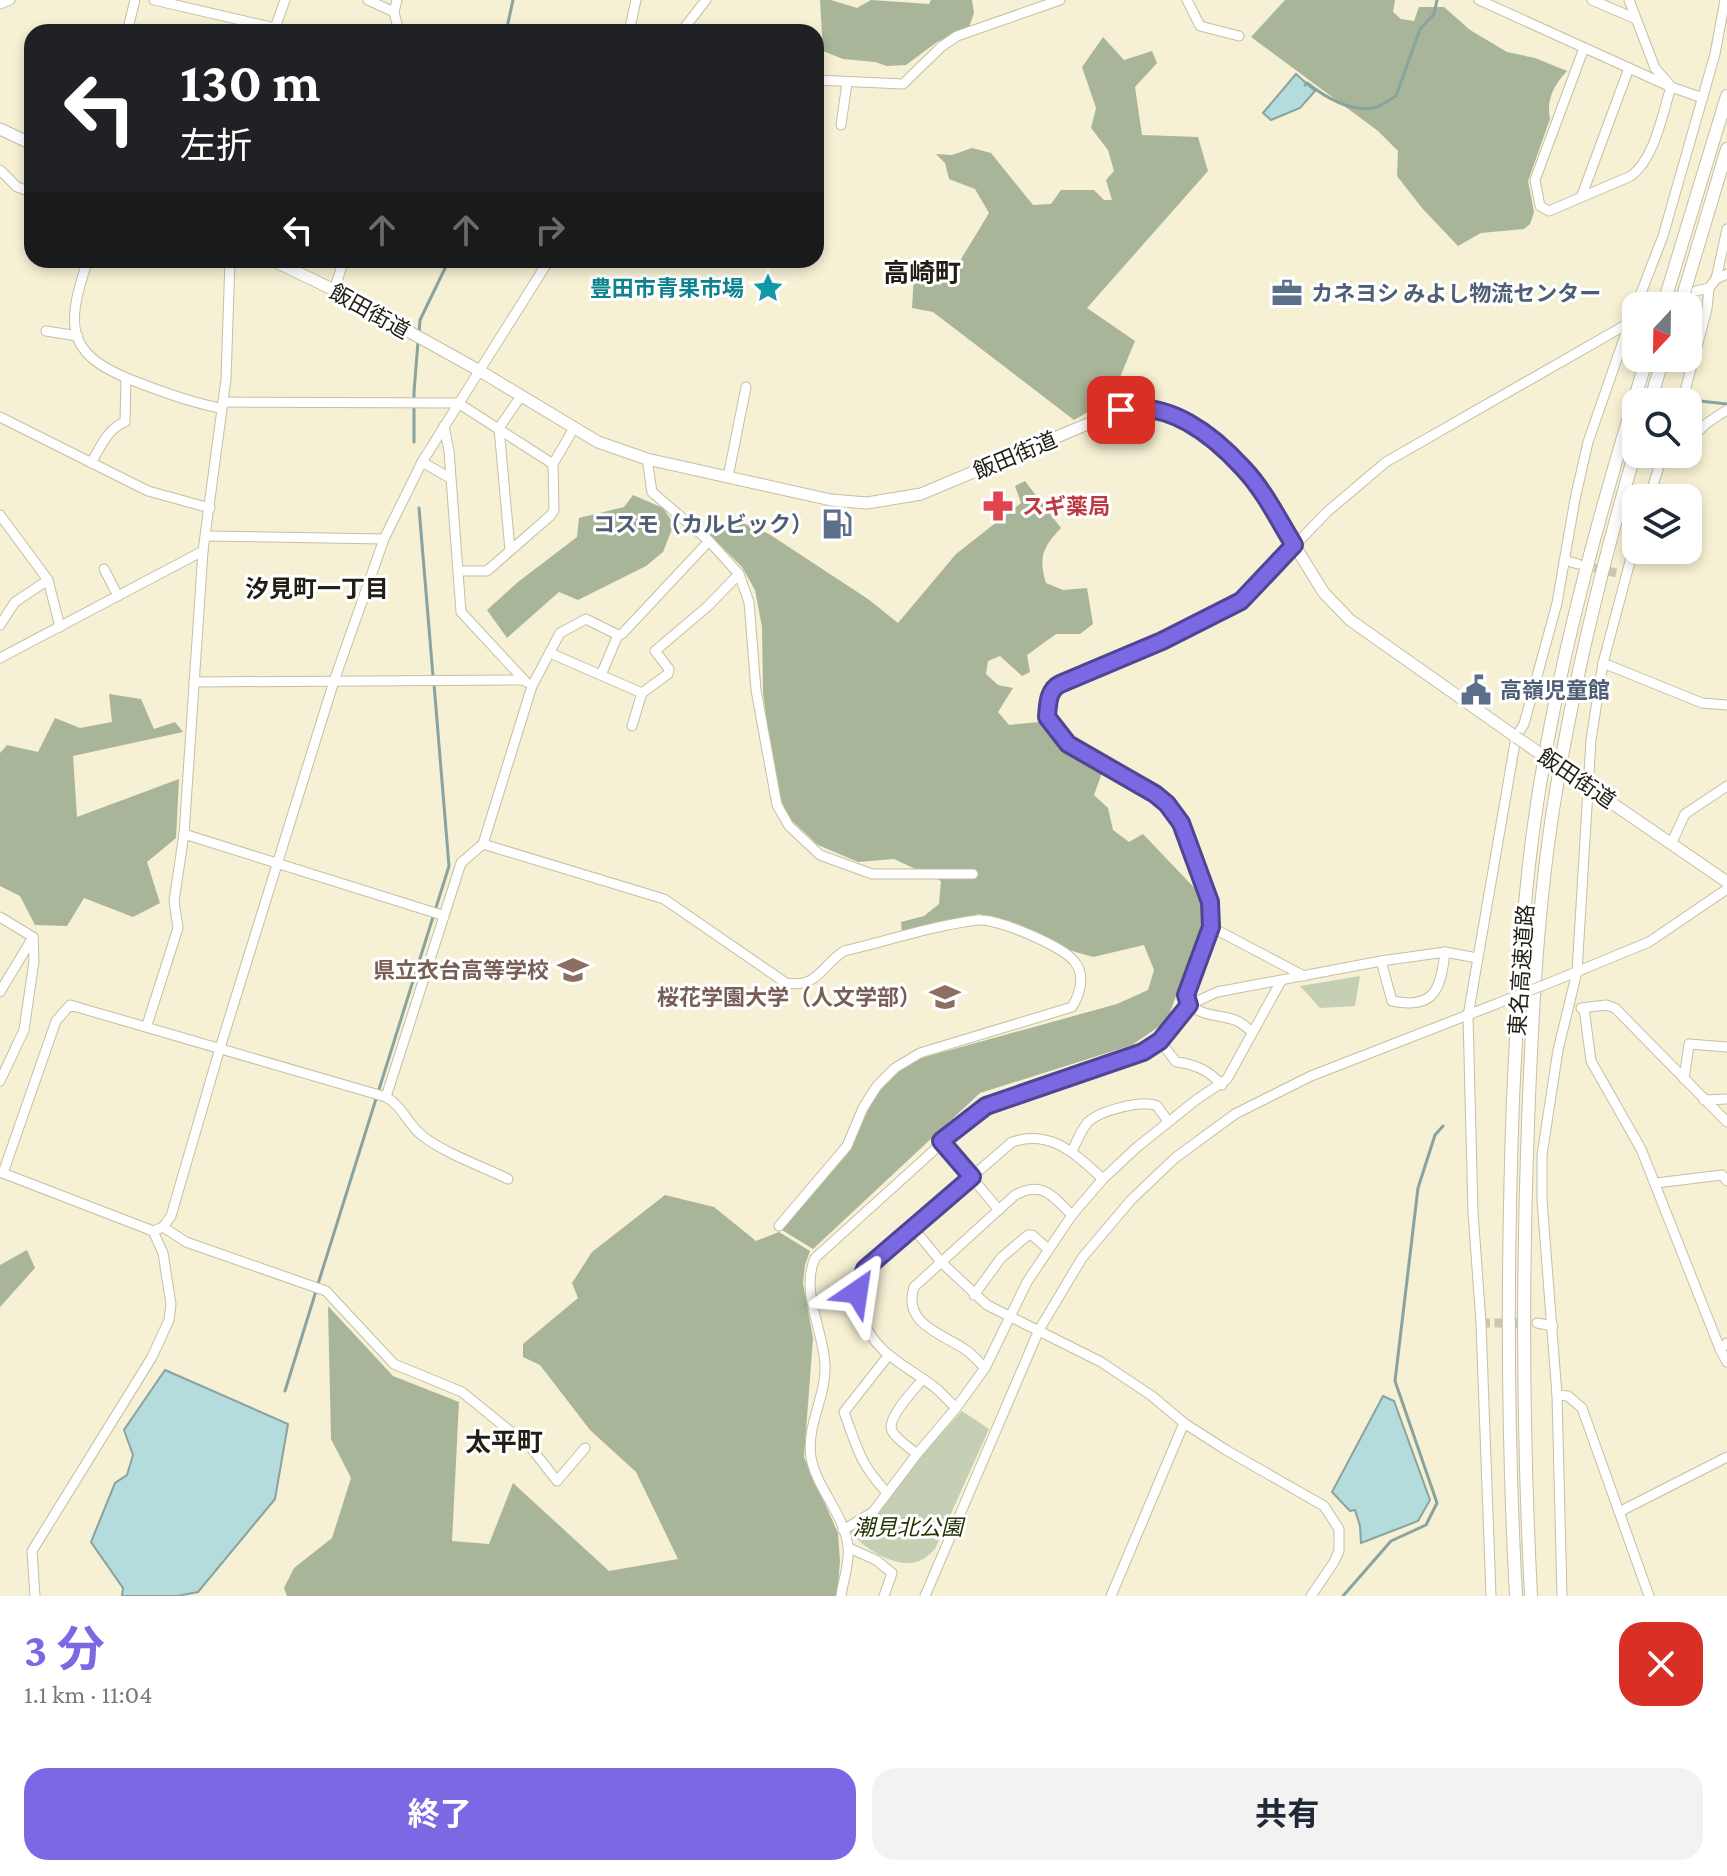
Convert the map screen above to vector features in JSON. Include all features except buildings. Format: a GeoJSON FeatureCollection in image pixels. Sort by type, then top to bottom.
{"type":"FeatureCollection","features":[{"type":"Feature","properties":{"kind":"highway"},"geometry":{"type":"LineString","coordinates":[[1667,292],[1727,96]]}},
{"type":"Feature","properties":{"kind":"highway"},"geometry":{"type":"LineString","coordinates":[[1684,292],[1727,149]]}},
{"type":"Feature","properties":{"kind":"highway","name":"東名高速道路"},"geometry":{"type":"LineString","coordinates":[[1516,1596],[1509,1358],[1511,1181],[1517,1012],[1529,865],[1537,804],[1569,640],[1609,481],[1643,372]]}},
{"type":"Feature","properties":{"kind":"highway","name":"東名高速道路"},"geometry":{"type":"LineString","coordinates":[[1531,1596],[1524,1263],[1532,1027],[1539,929],[1565,737],[1605,560],[1631,468]]}},
{"type":"Feature","properties":{"kind":"main road"},"geometry":{"type":"LineString","coordinates":[[0,129],[24,140]]}},
{"type":"Feature","properties":{"kind":"main road","name":"飯田街道"},"geometry":{"type":"LineString","coordinates":[[289,268],[480,371],[598,442],[647,459],[831,500],[867,503],[934,490],[1121,410],[1156,409],[1181,418],[1244,468],[1324,593],[1350,620],[1727,882]]}},
{"type":"Feature","properties":{"kind":"street"},"geometry":{"type":"LineString","coordinates":[[0,4],[10,0]]}},
{"type":"Feature","properties":{"kind":"street"},"geometry":{"type":"LineString","coordinates":[[129,24],[135,0]]}},
{"type":"Feature","properties":{"kind":"street"},"geometry":{"type":"LineString","coordinates":[[154,0],[250,24]]}},
{"type":"Feature","properties":{"kind":"street"},"geometry":{"type":"LineString","coordinates":[[276,24],[285,0]]}},
{"type":"Feature","properties":{"kind":"street"},"geometry":{"type":"LineString","coordinates":[[368,0],[394,12]]}},
{"type":"Feature","properties":{"kind":"street"},"geometry":{"type":"LineString","coordinates":[[397,0],[394,12],[397,24]]}},
{"type":"Feature","properties":{"kind":"street"},"geometry":{"type":"LineString","coordinates":[[631,24],[636,0]]}},
{"type":"Feature","properties":{"kind":"street"},"geometry":{"type":"LineString","coordinates":[[687,24],[706,0]]}},
{"type":"Feature","properties":{"kind":"street"},"geometry":{"type":"LineString","coordinates":[[824,81],[903,84],[941,47],[957,36],[1060,0]]}},
{"type":"Feature","properties":{"kind":"street"},"geometry":{"type":"LineString","coordinates":[[1187,0],[1200,26],[1239,36]]}},
{"type":"Feature","properties":{"kind":"street"},"geometry":{"type":"LineString","coordinates":[[1479,0],[1671,87],[1703,98]]}},
{"type":"Feature","properties":{"kind":"street"},"geometry":{"type":"LineString","coordinates":[[1592,0],[1636,19]]}},
{"type":"Feature","properties":{"kind":"street"},"geometry":{"type":"LineString","coordinates":[[1629,0],[1655,68],[1671,87]]}},
{"type":"Feature","properties":{"kind":"street"},"geometry":{"type":"LineString","coordinates":[[1643,292],[1663,236],[1703,98],[1725,0]]}},
{"type":"Feature","properties":{"kind":"street"},"geometry":{"type":"LineString","coordinates":[[1584,48],[1535,180],[1543,210],[1549,211],[1631,176],[1640,169],[1650,150],[1671,87]]}},
{"type":"Feature","properties":{"kind":"street"},"geometry":{"type":"LineString","coordinates":[[1582,195],[1629,68]]}},
{"type":"Feature","properties":{"kind":"street"},"geometry":{"type":"LineString","coordinates":[[841,125],[847,83]]}},
{"type":"Feature","properties":{"kind":"street"},"geometry":{"type":"LineString","coordinates":[[0,170],[17,187],[24,189]]}},
{"type":"Feature","properties":{"kind":"street"},"geometry":{"type":"LineString","coordinates":[[1686,388],[1707,309],[1709,288],[1716,279],[1727,229]]}},
{"type":"Feature","properties":{"kind":"street"},"geometry":{"type":"LineString","coordinates":[[86,268],[73,311],[84,353],[93,362],[126,378],[195,403],[458,403],[553,464]]}},
{"type":"Feature","properties":{"kind":"street"},"geometry":{"type":"LineString","coordinates":[[147,1025],[176,937],[178,921],[174,901],[184,834],[203,551],[226,379],[230,268]]}},
{"type":"Feature","properties":{"kind":"street"},"geometry":{"type":"LineString","coordinates":[[334,290],[341,268]]}},
{"type":"Feature","properties":{"kind":"street"},"geometry":{"type":"LineString","coordinates":[[158,1229],[171,1216],[334,681],[384,539],[422,462],[544,268]]}},
{"type":"Feature","properties":{"kind":"street"},"geometry":{"type":"LineString","coordinates":[[1716,279],[1727,274]]}},
{"type":"Feature","properties":{"kind":"street"},"geometry":{"type":"LineString","coordinates":[[1696,291],[1709,288]]}},
{"type":"Feature","properties":{"kind":"street"},"geometry":{"type":"LineString","coordinates":[[1251,1031],[1237,1021],[1197,1011],[1189,1005],[1186,995],[1211,927],[1210,902],[1181,823],[1155,794],[1068,744],[1047,717],[1051,693],[1060,684],[1162,641],[1241,601],[1336,503],[1386,462],[1622,328]]}},
{"type":"Feature","properties":{"kind":"street"},"geometry":{"type":"LineString","coordinates":[[46,331],[78,336]]}},
{"type":"Feature","properties":{"kind":"street"},"geometry":{"type":"LineString","coordinates":[[1491,1596],[1481,1323],[1473,1212],[1468,1016],[1516,737],[1524,724],[1553,618],[1588,442],[1622,349]]}},
{"type":"Feature","properties":{"kind":"street"},"geometry":{"type":"LineString","coordinates":[[91,463],[110,431],[125,422],[126,378]]}},
{"type":"Feature","properties":{"kind":"street"},"geometry":{"type":"LineString","coordinates":[[728,477],[746,387]]}},
{"type":"Feature","properties":{"kind":"street"},"geometry":{"type":"LineString","coordinates":[[510,550],[499,428],[521,396]]}},
{"type":"Feature","properties":{"kind":"street"},"geometry":{"type":"LineString","coordinates":[[1702,428],[1727,410]]}},
{"type":"Feature","properties":{"kind":"street"},"geometry":{"type":"LineString","coordinates":[[0,417],[148,491],[210,508]]}},
{"type":"Feature","properties":{"kind":"street"},"geometry":{"type":"LineString","coordinates":[[444,426],[461,612],[528,683]]}},
{"type":"Feature","properties":{"kind":"street"},"geometry":{"type":"LineString","coordinates":[[459,571],[487,571],[554,510],[553,464],[574,428]]}},
{"type":"Feature","properties":{"kind":"street"},"geometry":{"type":"LineString","coordinates":[[647,459],[652,492],[709,541],[739,574],[749,602],[756,690],[777,805],[789,826],[820,855],[872,874],[973,874]]}},
{"type":"Feature","properties":{"kind":"street"},"geometry":{"type":"LineString","coordinates":[[422,462],[450,478]]}},
{"type":"Feature","properties":{"kind":"street"},"geometry":{"type":"LineString","coordinates":[[0,515],[48,580],[60,627]]}},
{"type":"Feature","properties":{"kind":"street"},"geometry":{"type":"LineString","coordinates":[[206,536],[384,539]]}},
{"type":"Feature","properties":{"kind":"street"},"geometry":{"type":"LineString","coordinates":[[601,675],[618,635],[709,541]]}},
{"type":"Feature","properties":{"kind":"street"},"geometry":{"type":"LineString","coordinates":[[0,658],[203,551]]}},
{"type":"Feature","properties":{"kind":"street"},"geometry":{"type":"LineString","coordinates":[[1564,560],[1578,564]]}},
{"type":"Feature","properties":{"kind":"street"},"geometry":{"type":"LineString","coordinates":[[1562,1596],[1557,1395],[1542,1200],[1542,1155],[1558,1050],[1577,972],[1591,740],[1603,663],[1625,564]]}},
{"type":"Feature","properties":{"kind":"street"},"geometry":{"type":"LineString","coordinates":[[104,569],[118,596]]}},
{"type":"Feature","properties":{"kind":"street"},"geometry":{"type":"LineString","coordinates":[[632,726],[642,693],[668,674],[669,669],[655,651],[708,606],[739,574]]}},
{"type":"Feature","properties":{"kind":"street"},"geometry":{"type":"LineString","coordinates":[[0,625],[15,602],[48,580]]}},
{"type":"Feature","properties":{"kind":"street"},"geometry":{"type":"LineString","coordinates":[[386,1097],[461,863],[483,844],[528,683],[560,633],[582,619],[618,635]]}},
{"type":"Feature","properties":{"kind":"street"},"geometry":{"type":"LineString","coordinates":[[550,653],[642,693]]}},
{"type":"Feature","properties":{"kind":"street"},"geometry":{"type":"LineString","coordinates":[[1603,663],[1702,703],[1727,705]]}},
{"type":"Feature","properties":{"kind":"street"},"geometry":{"type":"LineString","coordinates":[[194,682],[528,683]]}},
{"type":"Feature","properties":{"kind":"street"},"geometry":{"type":"LineString","coordinates":[[1672,842],[1685,814],[1727,786]]}},
{"type":"Feature","properties":{"kind":"street"},"geometry":{"type":"LineString","coordinates":[[184,834],[442,915]]}},
{"type":"Feature","properties":{"kind":"street"},"geometry":{"type":"LineString","coordinates":[[483,844],[664,899],[786,983],[802,986],[813,980],[844,951],[982,919],[1009,927],[1056,948],[1075,961],[1081,977],[1080,995],[1072,1007],[920,1053],[895,1068],[877,1086],[863,1108],[847,1146],[779,1226]]}},
{"type":"Feature","properties":{"kind":"street"},"geometry":{"type":"LineString","coordinates":[[925,1596],[1039,1330],[1082,1258],[1114,1217],[1152,1179],[1235,1114],[1311,1076],[1649,942],[1727,889]]}},
{"type":"Feature","properties":{"kind":"street"},"geometry":{"type":"LineString","coordinates":[[0,917],[33,937]]}},
{"type":"Feature","properties":{"kind":"street"},"geometry":{"type":"LineString","coordinates":[[1211,927],[1304,976]]}},
{"type":"Feature","properties":{"kind":"street"},"geometry":{"type":"LineString","coordinates":[[0,992],[33,937]]}},
{"type":"Feature","properties":{"kind":"street"},"geometry":{"type":"LineString","coordinates":[[0,1081],[24,1030],[34,961],[33,937]]}},
{"type":"Feature","properties":{"kind":"street"},"geometry":{"type":"LineString","coordinates":[[841,1596],[849,1548],[811,1454],[825,1369],[810,1273],[815,1258],[941,1141],[986,1106],[1143,1052],[1160,1041],[1189,1005],[1217,992],[1445,952],[1477,958]]}},
{"type":"Feature","properties":{"kind":"street"},"geometry":{"type":"LineString","coordinates":[[1381,961],[1392,1001],[1403,1003],[1435,994],[1443,975],[1445,952]]}},
{"type":"Feature","properties":{"kind":"street"},"geometry":{"type":"LineString","coordinates":[[843,1530],[873,1512],[956,1408],[985,1368],[1027,1282],[1072,1215],[1103,1179],[1168,1121],[1222,1085],[1281,981]]}},
{"type":"Feature","properties":{"kind":"street"},"geometry":{"type":"LineString","coordinates":[[508,1179],[424,1138],[407,1121],[396,1102],[386,1097],[70,1005],[56,1021],[1,1172],[326,1291],[394,1364],[462,1392],[532,1449],[557,1481],[585,1448]]}},
{"type":"Feature","properties":{"kind":"street"},"geometry":{"type":"LineString","coordinates":[[1570,1006],[1606,1005],[1615,1008],[1727,1122]]}},
{"type":"Feature","properties":{"kind":"street"},"geometry":{"type":"LineString","coordinates":[[1584,1008],[1591,1061],[1621,1110],[1656,1183],[1727,1362]]}},
{"type":"Feature","properties":{"kind":"street"},"geometry":{"type":"LineString","coordinates":[[1160,1041],[1176,1062],[1211,1073],[1222,1085]]}},
{"type":"Feature","properties":{"kind":"street"},"geometry":{"type":"LineString","coordinates":[[1684,1079],[1689,1044],[1727,1047]]}},
{"type":"Feature","properties":{"kind":"street"},"geometry":{"type":"LineString","coordinates":[[1704,1100],[1727,1099]]}},
{"type":"Feature","properties":{"kind":"street"},"geometry":{"type":"LineString","coordinates":[[1072,1151],[1084,1127],[1094,1118],[1139,1102],[1157,1106],[1168,1121]]}},
{"type":"Feature","properties":{"kind":"street"},"geometry":{"type":"LineString","coordinates":[[956,1408],[937,1389],[876,1345],[865,1325],[858,1302],[858,1285],[865,1269],[1004,1148],[1020,1139],[1043,1138],[1072,1151],[1103,1179]]}},
{"type":"Feature","properties":{"kind":"street"},"geometry":{"type":"LineString","coordinates":[[941,1141],[999,1210]]}},
{"type":"Feature","properties":{"kind":"street"},"geometry":{"type":"LineString","coordinates":[[1656,1183],[1722,1175],[1727,1181]]}},
{"type":"Feature","properties":{"kind":"street"},"geometry":{"type":"LineString","coordinates":[[985,1368],[968,1352],[932,1332],[913,1311],[910,1301],[914,1287],[1015,1195],[1027,1189],[1035,1188],[1049,1194],[1072,1215]]}},
{"type":"Feature","properties":{"kind":"street"},"geometry":{"type":"LineString","coordinates":[[35,1596],[32,1551],[152,1357],[169,1320],[171,1304],[158,1229]]}},
{"type":"Feature","properties":{"kind":"street"},"geometry":{"type":"LineString","coordinates":[[914,1229],[974,1295],[1127,1378],[1184,1423],[1330,1512],[1339,1529],[1339,1551],[1311,1596]]}},
{"type":"Feature","properties":{"kind":"street"},"geometry":{"type":"LineString","coordinates":[[974,1295],[1001,1258],[1028,1235],[1048,1249]]}},
{"type":"Feature","properties":{"kind":"street"},"geometry":{"type":"LineString","coordinates":[[1537,1323],[1553,1326]]}},
{"type":"Feature","properties":{"kind":"street"},"geometry":{"type":"LineString","coordinates":[[887,1493],[860,1459],[844,1412],[888,1356]]}},
{"type":"Feature","properties":{"kind":"street"},"geometry":{"type":"LineString","coordinates":[[917,1454],[892,1431],[891,1425],[898,1410],[922,1380]]}},
{"type":"Feature","properties":{"kind":"street"},"geometry":{"type":"LineString","coordinates":[[1557,1395],[1568,1396],[1582,1408],[1649,1596]]}},
{"type":"Feature","properties":{"kind":"street"},"geometry":{"type":"LineString","coordinates":[[1111,1596],[1184,1423]]}},
{"type":"Feature","properties":{"kind":"street"},"geometry":{"type":"LineString","coordinates":[[1619,1512],[1727,1457]]}},
{"type":"Feature","properties":{"kind":"street"},"geometry":{"type":"LineString","coordinates":[[849,1548],[876,1560],[892,1573],[884,1596]]}},
{"type":"Feature","properties":{"kind":"green space"},"geometry":{"type":"Polygon","coordinates":[[[820,0],[857,8],[871,0],[929,4],[931,0],[972,0],[974,13],[969,27],[937,42],[906,65],[887,66],[843,59],[824,51],[824,24],[821,24],[820,0]]]}},
{"type":"Feature","properties":{"kind":"green space"},"geometry":{"type":"Polygon","coordinates":[[[1285,0],[1395,0],[1393,12],[1401,19],[1414,21],[1419,7],[1444,7],[1470,30],[1507,52],[1535,58],[1567,71],[1552,93],[1550,119],[1528,181],[1534,212],[1530,224],[1524,229],[1481,233],[1458,246],[1397,176],[1398,151],[1378,131],[1251,37],[1285,0]]]}},
{"type":"Feature","properties":{"kind":"green space"},"geometry":{"type":"Polygon","coordinates":[[[1103,37],[1124,60],[1152,51],[1157,63],[1135,87],[1142,135],[1198,137],[1208,171],[1087,308],[1135,341],[1111,399],[1074,420],[933,312],[912,308],[914,275],[952,274],[989,213],[975,189],[949,179],[945,163],[936,154],[952,155],[972,148],[991,153],[1033,205],[1051,204],[1061,190],[1094,190],[1104,200],[1112,200],[1106,180],[1114,171],[1108,150],[1091,128],[1096,108],[1082,67],[1103,37]]]}},
{"type":"Feature","properties":{"kind":"green space"},"geometry":{"type":"Polygon","coordinates":[[[1025,481],[1061,528],[1050,541],[1042,559],[1046,583],[1063,590],[1087,588],[1093,624],[1080,634],[1056,634],[1027,655],[1030,672],[1022,676],[1000,656],[988,661],[986,674],[998,685],[1013,688],[998,712],[1009,725],[1039,722],[1066,747],[1103,770],[1094,795],[1108,808],[1113,830],[1129,842],[1143,834],[1205,899],[1204,919],[1167,1021],[1132,1045],[980,1093],[813,1249],[782,1230],[849,1152],[868,1107],[896,1070],[918,1059],[1117,1004],[1148,990],[1154,970],[1144,945],[1093,957],[1062,948],[1009,922],[979,914],[902,933],[901,922],[924,916],[939,904],[941,881],[894,859],[858,862],[818,845],[787,816],[774,778],[763,692],[762,627],[755,590],[742,567],[710,535],[719,523],[738,521],[769,534],[868,599],[898,623],[956,554],[1021,503],[1015,486],[1025,481]]]}},
{"type":"Feature","properties":{"kind":"green space"},"geometry":{"type":"Polygon","coordinates":[[[633,495],[663,508],[674,524],[663,552],[646,566],[578,600],[559,592],[507,638],[487,610],[577,537],[579,518],[624,507],[633,495]]]}},
{"type":"Feature","properties":{"kind":"green space"},"geometry":{"type":"Polygon","coordinates":[[[109,694],[141,699],[154,729],[175,722],[183,732],[73,756],[77,817],[179,779],[176,838],[147,862],[160,903],[133,917],[84,898],[67,926],[35,925],[20,896],[0,886],[0,753],[7,745],[38,752],[55,718],[80,728],[112,722],[109,694]]]}},
{"type":"Feature","properties":{"kind":"green space"},"geometry":{"type":"Polygon","coordinates":[[[1360,976],[1355,1006],[1320,1008],[1300,986],[1360,976]]]}},
{"type":"Feature","properties":{"kind":"green space"},"geometry":{"type":"Polygon","coordinates":[[[665,1195],[714,1207],[756,1241],[779,1232],[810,1251],[803,1283],[813,1338],[804,1457],[838,1533],[840,1561],[837,1596],[287,1596],[284,1588],[294,1568],[332,1538],[351,1478],[331,1439],[328,1306],[393,1376],[459,1402],[452,1541],[489,1544],[513,1483],[609,1571],[678,1559],[636,1472],[590,1430],[540,1365],[523,1357],[523,1344],[578,1298],[572,1283],[592,1252],[665,1195]]]}},
{"type":"Feature","properties":{"kind":"green space"},"geometry":{"type":"Polygon","coordinates":[[[27,1250],[35,1268],[0,1307],[0,1265],[27,1250]]]}},
{"type":"Feature","properties":{"kind":"green space","name":"潮見北公園"},"geometry":{"type":"Polygon","coordinates":[[[962,1411],[989,1429],[935,1549],[923,1559],[910,1563],[881,1556],[850,1531],[962,1411]]]}},
{"type":"Feature","properties":{"kind":"water"},"geometry":{"type":"Polygon","coordinates":[[[1296,74],[1315,91],[1300,108],[1271,120],[1263,113],[1296,74]]]}},
{"type":"Feature","properties":{"kind":"water"},"geometry":{"type":"Polygon","coordinates":[[[165,1370],[288,1424],[275,1499],[198,1592],[177,1596],[122,1596],[123,1588],[91,1542],[115,1483],[127,1475],[133,1455],[124,1430],[165,1370]]]}},
{"type":"Feature","properties":{"kind":"water"},"geometry":{"type":"Polygon","coordinates":[[[1383,1396],[1394,1401],[1430,1500],[1418,1521],[1361,1543],[1355,1510],[1350,1511],[1332,1492],[1383,1396]]]}},
{"type":"Feature","properties":{"kind":"waterway"},"geometry":{"type":"LineString","coordinates":[[508,24],[513,0]]}},
{"type":"Feature","properties":{"kind":"waterway"},"geometry":{"type":"LineString","coordinates":[[1305,85],[1307,83],[1329,98],[1355,108],[1376,107],[1396,96],[1420,29],[1434,14],[1437,0]]}},
{"type":"Feature","properties":{"kind":"waterway"},"geometry":{"type":"LineString","coordinates":[[419,334],[420,320],[445,268]]}},
{"type":"Feature","properties":{"kind":"waterway"},"geometry":{"type":"LineString","coordinates":[[414,442],[418,342]]}},
{"type":"Feature","properties":{"kind":"waterway"},"geometry":{"type":"LineString","coordinates":[[1702,401],[1727,404]]}},
{"type":"Feature","properties":{"kind":"waterway"},"geometry":{"type":"LineString","coordinates":[[419,508],[433,676]]}},
{"type":"Feature","properties":{"kind":"waterway"},"geometry":{"type":"LineString","coordinates":[[318,1284],[449,866],[434,684]]}},
{"type":"Feature","properties":{"kind":"waterway"},"geometry":{"type":"LineString","coordinates":[[1343,1596],[1391,1541],[1426,1525],[1437,1503],[1395,1381],[1418,1188],[1435,1135],[1443,1126]]}},
{"type":"Feature","properties":{"kind":"waterway"},"geometry":{"type":"LineString","coordinates":[[285,1391],[316,1291]]}},
{"type":"Feature","properties":{"kind":"tunnel"},"geometry":{"type":"LineString","coordinates":[[1581,565],[1617,573]]}},
{"type":"Feature","properties":{"kind":"tunnel"},"geometry":{"type":"LineString","coordinates":[[1481,1323],[1530,1323]]}},
{"type":"Feature","properties":{"kind":"place","name":"豊田市青果市場"},"geometry":{"type":"Point","coordinates":[768,288]}},
{"type":"Feature","properties":{"kind":"place","name":"カネヨシ みよし物流センター"},"geometry":{"type":"Point","coordinates":[1287,293]}},
{"type":"Feature","properties":{"kind":"place","name":"スギ薬局"},"geometry":{"type":"Point","coordinates":[998,506]}},
{"type":"Feature","properties":{"kind":"place","name":"コスモ（カルビック）"},"geometry":{"type":"Point","coordinates":[837,524]}},
{"type":"Feature","properties":{"kind":"place","name":"高嶺児童館"},"geometry":{"type":"Point","coordinates":[1476,690]}},
{"type":"Feature","properties":{"kind":"place","name":"県立衣台高等学校"},"geometry":{"type":"Point","coordinates":[573,970]}},
{"type":"Feature","properties":{"kind":"place","name":"桜花学園大学（人文学部）"},"geometry":{"type":"Point","coordinates":[945,997]}},
{"type":"Feature","properties":{"kind":"district","name":"高崎町"},"geometry":{"type":"Point","coordinates":[922,273]}},
{"type":"Feature","properties":{"kind":"district","name":"汐見町一丁目"},"geometry":{"type":"Point","coordinates":[317,589]}},
{"type":"Feature","properties":{"kind":"district","name":"太平町"},"geometry":{"type":"Point","coordinates":[504,1442]}},
{"type":"Feature","properties":{"kind":"route"},"geometry":{"type":"LineString","coordinates":[[857,1292],[865,1269],[972,1177],[941,1141],[960,1124],[986,1106],[1143,1052],[1160,1041],[1189,1005],[1186,995],[1211,927],[1210,902],[1181,823],[1155,794],[1068,744],[1047,717],[1048,702],[1055,686],[1162,641],[1241,601],[1294,545],[1244,468],[1222,449],[1174,414],[1141,408],[1121,410]]}}]}
